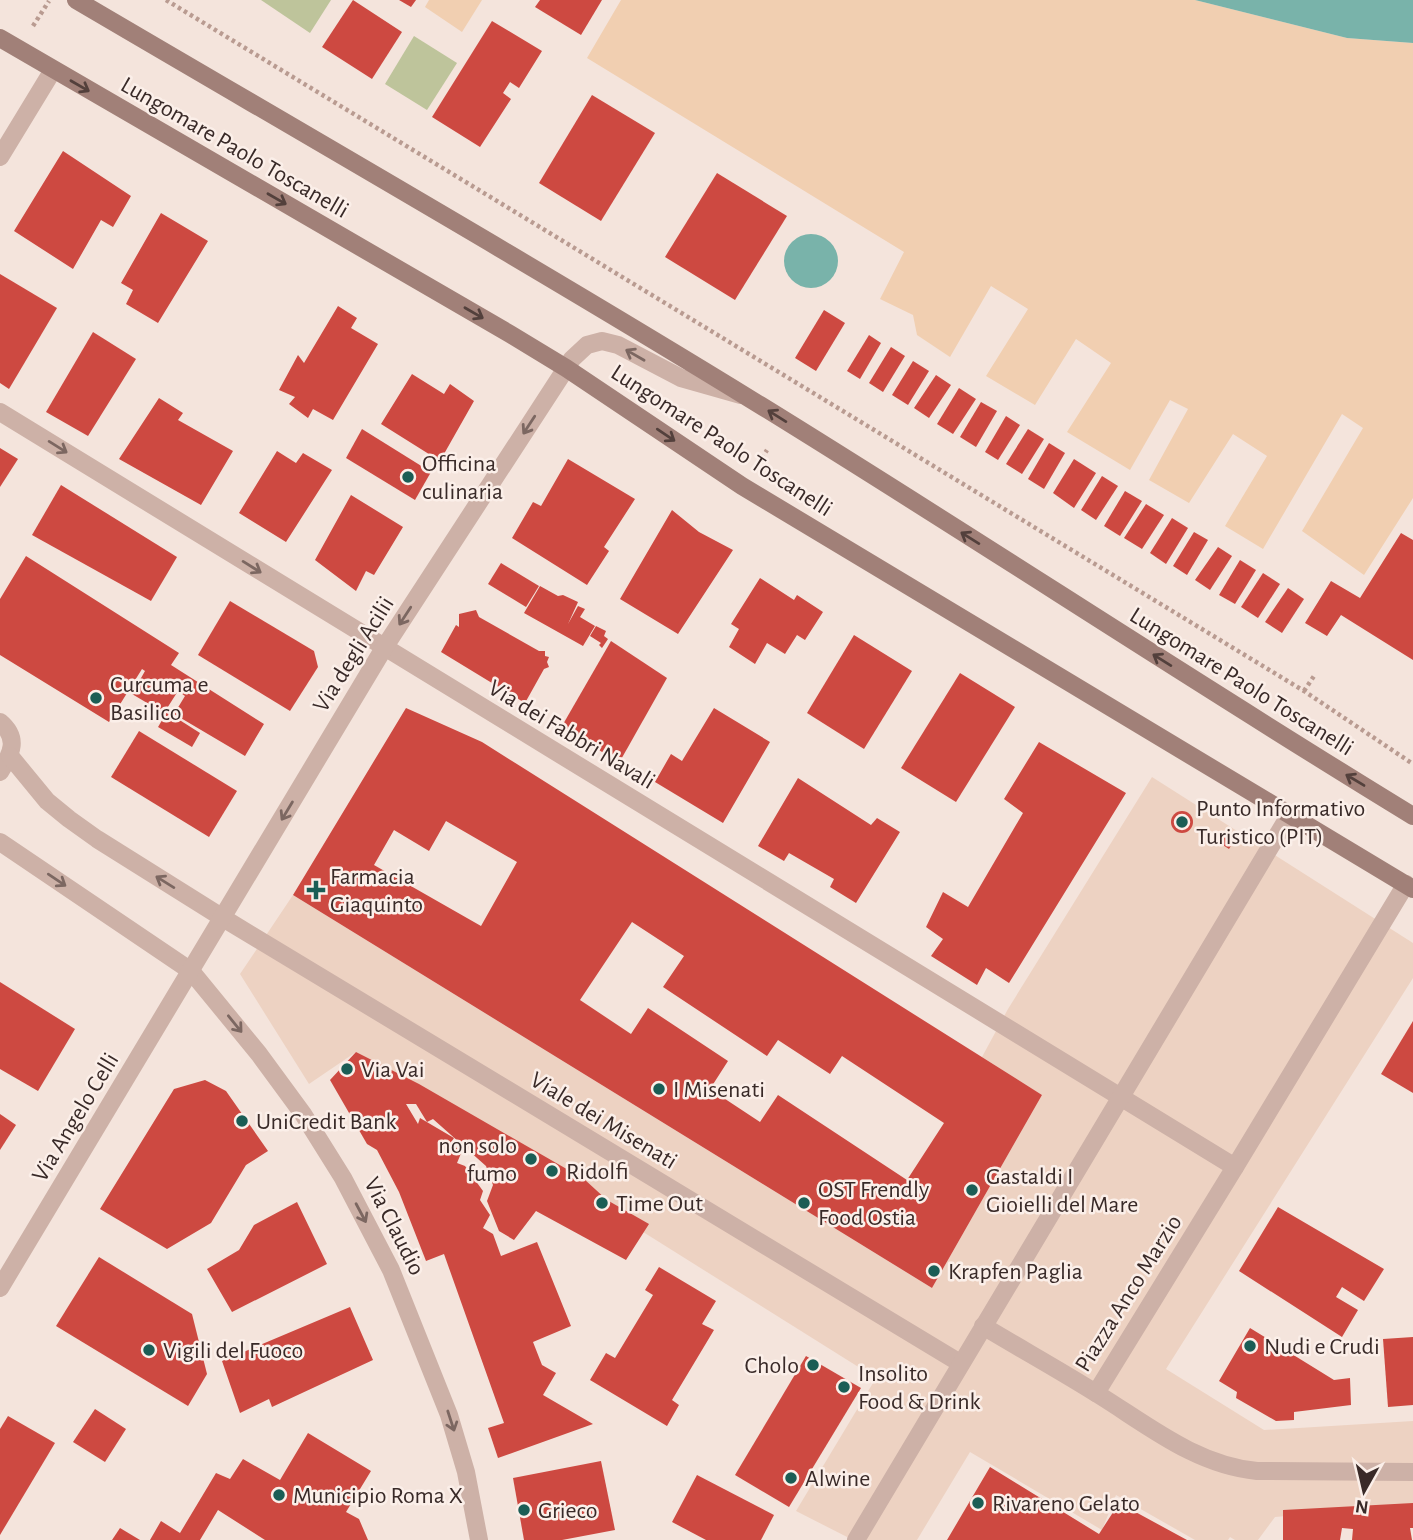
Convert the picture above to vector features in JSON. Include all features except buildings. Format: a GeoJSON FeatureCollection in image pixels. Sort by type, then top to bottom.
{"type":"FeatureCollection","features":[{"type":"Feature","properties":{"kind":"main road","name":"Lungomare Paolo Toscanelli"},"geometry":{"type":"LineString","coordinates":[[76,0],[564,286],[745,396],[1413,816]]}},
{"type":"Feature","properties":{"kind":"main road","name":"Lungomare Paolo Toscanelli"},"geometry":{"type":"LineString","coordinates":[[0,38],[566,368],[741,486],[1409,886]]}},
{"type":"Feature","properties":{"kind":"street"},"geometry":{"type":"LineString","coordinates":[[0,157],[53,70]]}},
{"type":"Feature","properties":{"kind":"street","name":"Via degli Acilii"},"geometry":{"type":"LineString","coordinates":[[191,971],[384,648],[566,368],[587,345],[602,341],[618,345],[681,378],[745,396]]}},
{"type":"Feature","properties":{"kind":"street","name":"Via dei Fabbri Navali"},"geometry":{"type":"LineString","coordinates":[[0,412],[1119,1097]]}},
{"type":"Feature","properties":{"kind":"street"},"geometry":{"type":"LineString","coordinates":[[0,722],[12,737],[10,756],[0,772]]}},
{"type":"Feature","properties":{"kind":"street","name":"Viale dei Misenati"},"geometry":{"type":"LineString","coordinates":[[10,756],[47,801],[77,826],[223,919],[960,1363]]}},
{"type":"Feature","properties":{"kind":"street"},"geometry":{"type":"LineString","coordinates":[[856,1540],[1290,814]]}},
{"type":"Feature","properties":{"kind":"street","name":"Via Claudio"},"geometry":{"type":"LineString","coordinates":[[0,842],[191,971],[259,1054],[317,1135],[343,1178],[391,1270],[435,1376],[457,1439],[470,1491],[478,1540]]}},
{"type":"Feature","properties":{"kind":"street","name":"Piazza Anco Marzio"},"geometry":{"type":"LineString","coordinates":[[983,1326],[1096,1393],[1409,886]]}},
{"type":"Feature","properties":{"kind":"street","name":"Via Angelo Celli"},"geometry":{"type":"LineString","coordinates":[[0,1288],[7,1259],[191,971]]}},
{"type":"Feature","properties":{"kind":"street"},"geometry":{"type":"LineString","coordinates":[[1119,1097],[1235,1167]]}},
{"type":"Feature","properties":{"kind":"street"},"geometry":{"type":"LineString","coordinates":[[1096,1393],[1191,1453],[1224,1466],[1256,1471],[1413,1472]]}},
{"type":"Feature","properties":{"kind":"path"},"geometry":{"type":"LineString","coordinates":[[166,0],[1304,691],[1413,764]]}},
{"type":"Feature","properties":{"kind":"path"},"geometry":{"type":"LineString","coordinates":[[758,464],[767,450]]}},
{"type":"Feature","properties":{"kind":"path"},"geometry":{"type":"LineString","coordinates":[[1304,691],[1314,676]]}},
{"type":"Feature","properties":{"kind":"green space"},"geometry":{"type":"Polygon","coordinates":[[[261,0],[331,0],[310,33],[261,0]]]}},
{"type":"Feature","properties":{"kind":"green space"},"geometry":{"type":"Polygon","coordinates":[[[414,36],[457,63],[427,110],[385,84],[414,36]]]}},
{"type":"Feature","properties":{"kind":"sand"},"geometry":{"type":"Polygon","coordinates":[[[429,0],[482,0],[462,32],[425,7],[429,0]]]}},
{"type":"Feature","properties":{"kind":"sand"},"geometry":{"type":"Polygon","coordinates":[[[621,0],[1195,0],[1347,38],[1413,43],[1413,498],[1364,575],[1302,531],[1363,428],[1342,414],[1263,549],[1225,526],[1267,456],[1233,434],[1189,503],[1149,480],[1188,409],[1170,400],[1130,470],[1067,432],[1111,363],[1076,339],[1035,405],[986,376],[1028,309],[991,286],[950,357],[917,335],[913,315],[880,299],[904,252],[587,58],[621,0]]]}},
{"type":"Feature","properties":{"kind":"shaded area"},"geometry":{"type":"Polygon","coordinates":[[[1152,777],[1413,943],[1413,978],[1166,1369],[1264,1430],[1413,1421],[1413,1505],[1275,1517],[1258,1540],[1235,1540],[1230,1537],[1228,1540],[1195,1540],[1116,1495],[1102,1530],[970,1452],[917,1540],[853,1540],[796,1511],[876,1378],[356,1052],[309,1084],[240,974],[293,895],[932,1288],[1042,1095],[982,1057],[1008,1009],[1152,777]]]}},
{"type":"Feature","properties":{"kind":"water"},"geometry":{"type":"Polygon","coordinates":[[[1195,0],[1413,0],[1413,43],[1347,38],[1195,0]]]}},
{"type":"Feature","properties":{"kind":"water"},"geometry":{"type":"Polygon","coordinates":[[[811,234],[830,242],[838,261],[830,280],[811,288],[792,280],[784,261],[792,242],[811,234]]]}},
{"type":"Feature","properties":{"kind":"place","name":"Officina culinaria"},"geometry":{"type":"Point","coordinates":[408,477]}},
{"type":"Feature","properties":{"kind":"place","name":"Curcuma e Basilico"},"geometry":{"type":"Point","coordinates":[96,698]}},
{"type":"Feature","properties":{"kind":"place","name":"Punto Informativo Turistico (PIT)"},"geometry":{"type":"Point","coordinates":[1182,822]}},
{"type":"Feature","properties":{"kind":"place","name":"Farmacia Giaquinto"},"geometry":{"type":"Point","coordinates":[316,890]}},
{"type":"Feature","properties":{"kind":"place","name":"Via Vai"},"geometry":{"type":"Point","coordinates":[347,1069]}},
{"type":"Feature","properties":{"kind":"place","name":"I Misenati"},"geometry":{"type":"Point","coordinates":[659,1089]}},
{"type":"Feature","properties":{"kind":"place","name":"UniCredit Bank"},"geometry":{"type":"Point","coordinates":[242,1121]}},
{"type":"Feature","properties":{"kind":"place","name":"non solo fumo"},"geometry":{"type":"Point","coordinates":[531,1159]}},
{"type":"Feature","properties":{"kind":"place","name":"Ridolfi"},"geometry":{"type":"Point","coordinates":[552,1171]}},
{"type":"Feature","properties":{"kind":"place","name":"Gastaldi I Gioielli del Mare"},"geometry":{"type":"Point","coordinates":[972,1190]}},
{"type":"Feature","properties":{"kind":"place","name":"Time Out"},"geometry":{"type":"Point","coordinates":[602,1203]}},
{"type":"Feature","properties":{"kind":"place","name":"OST Frendly Food Ostia"},"geometry":{"type":"Point","coordinates":[804,1203]}},
{"type":"Feature","properties":{"kind":"place","name":"Krapfen Paglia"},"geometry":{"type":"Point","coordinates":[934,1271]}},
{"type":"Feature","properties":{"kind":"place","name":"Nudi e Crudi"},"geometry":{"type":"Point","coordinates":[1250,1346]}},
{"type":"Feature","properties":{"kind":"place","name":"Vigili del Fuoco"},"geometry":{"type":"Point","coordinates":[149,1350]}},
{"type":"Feature","properties":{"kind":"place","name":"Cholo"},"geometry":{"type":"Point","coordinates":[813,1365]}},
{"type":"Feature","properties":{"kind":"place","name":"Insolito Food & Drink"},"geometry":{"type":"Point","coordinates":[844,1387]}},
{"type":"Feature","properties":{"kind":"place","name":"Alwine"},"geometry":{"type":"Point","coordinates":[791,1478]}},
{"type":"Feature","properties":{"kind":"place","name":"Municipio Roma X"},"geometry":{"type":"Point","coordinates":[279,1495]}},
{"type":"Feature","properties":{"kind":"place","name":"Rivareno Gelato"},"geometry":{"type":"Point","coordinates":[978,1503]}},
{"type":"Feature","properties":{"kind":"place","name":"Grieco"},"geometry":{"type":"Point","coordinates":[524,1510]}}]}
